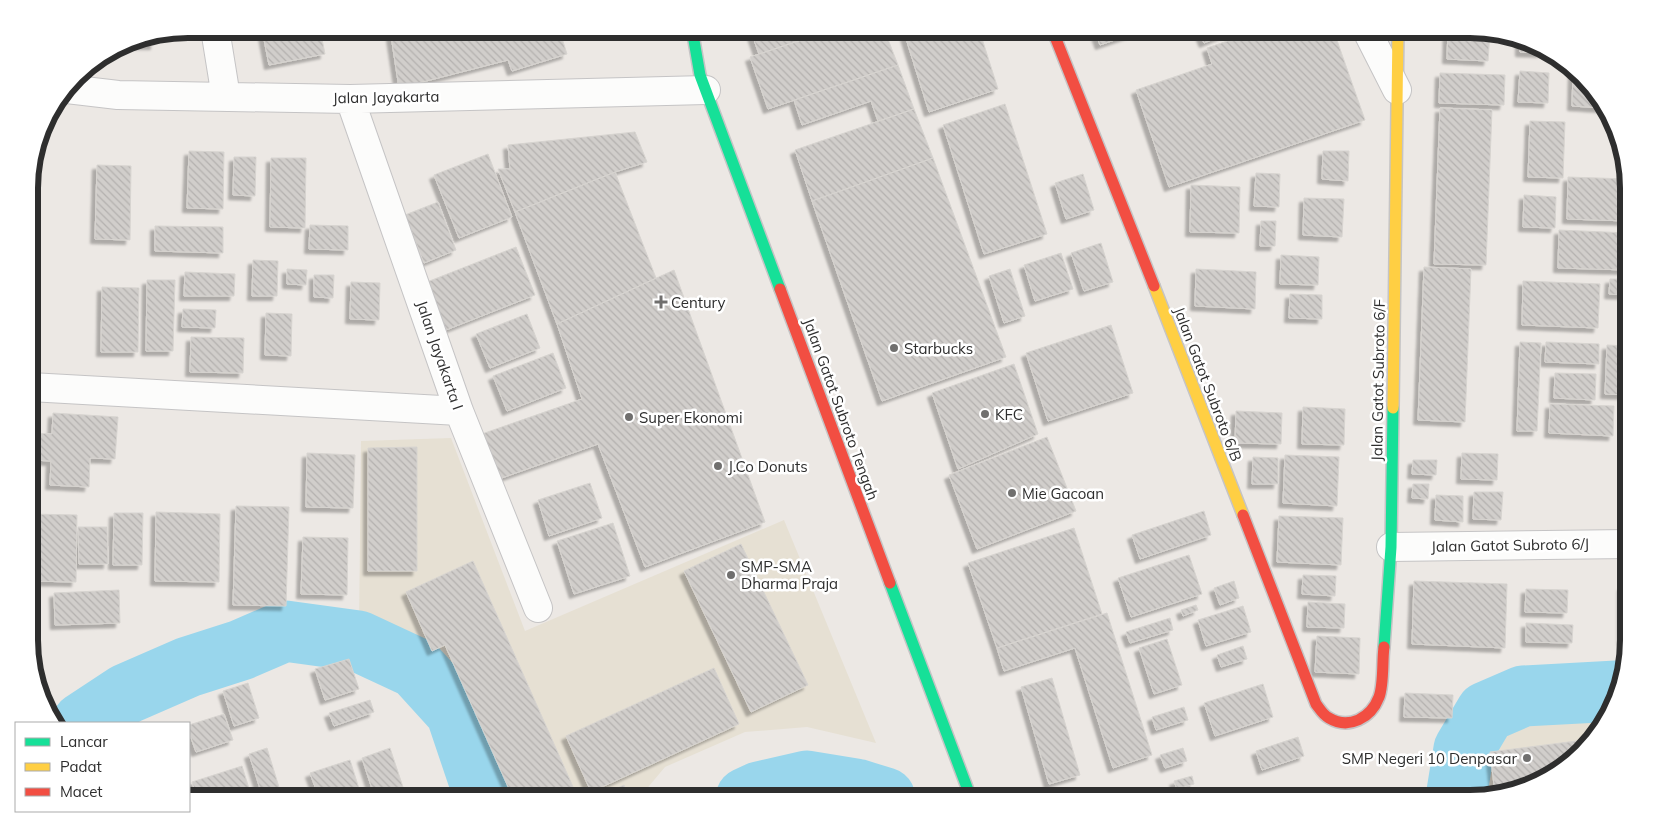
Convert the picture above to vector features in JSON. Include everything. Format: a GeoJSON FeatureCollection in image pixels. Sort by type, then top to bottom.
{"type":"FeatureCollection","features":[{"type":"Feature","properties":{"kind":"main road","name":"Jalan Gatot Subroto 6/B"},"geometry":{"type":"LineString","coordinates":[[1055,37],[1316,704],[1327,718],[1339,724],[1350,724],[1358,721]]}},
{"type":"Feature","properties":{"kind":"main road","name":"Jalan Gatot Subroto 6/F"},"geometry":{"type":"LineString","coordinates":[[1358,721],[1372,712],[1377,706],[1380,695],[1390,547],[1398,37]]}},
{"type":"Feature","properties":{"kind":"main road","name":"Jalan Gatot Subroto Tengah"},"geometry":{"type":"LineString","coordinates":[[694,38],[703,82],[967,789]]}},
{"type":"Feature","properties":{"kind":"main road"},"geometry":{"type":"LineString","coordinates":[[682,44],[703,82]]}},
{"type":"Feature","properties":{"kind":"street"},"geometry":{"type":"LineString","coordinates":[[1370,37],[1397,90]]}},
{"type":"Feature","properties":{"kind":"street"},"geometry":{"type":"LineString","coordinates":[[216,38],[226,97]]}},
{"type":"Feature","properties":{"kind":"street","name":"Jalan Jayakarta"},"geometry":{"type":"LineString","coordinates":[[74,91],[118,95],[350,99],[703,82]]}},
{"type":"Feature","properties":{"kind":"street","name":"Jalan Jayakarta I"},"geometry":{"type":"LineString","coordinates":[[350,99],[459,411],[538,608]]}},
{"type":"Feature","properties":{"kind":"street"},"geometry":{"type":"LineString","coordinates":[[38,387],[459,411]]}},
{"type":"Feature","properties":{"kind":"street","name":"Jalan Gatot Subroto 6/J"},"geometry":{"type":"LineString","coordinates":[[1390,547],[1620,544]]}},
{"type":"Feature","properties":{"kind":"shaded area","name":"SMP-SMA Dharma Praja"},"geometry":{"type":"Polygon","coordinates":[[[451,438],[525,631],[784,520],[876,743],[807,727],[745,732],[665,767],[646,790],[495,790],[480,741],[449,680],[421,650],[392,634],[359,629],[361,441],[451,438]]]}},
{"type":"Feature","properties":{"kind":"shaded area","name":"SMP Negeri 10 Denpasar"},"geometry":{"type":"Polygon","coordinates":[[[1581,708],[1603,709],[1583,738],[1554,764],[1518,782],[1499,787],[1474,789],[1490,745],[1517,722],[1549,713],[1581,708]]]}},
{"type":"Feature","properties":{"kind":"building"},"geometry":{"type":"Polygon","coordinates":[[[887,37],[898,65],[768,109],[750,57],[809,38],[887,37]]]}},
{"type":"Feature","properties":{"kind":"building"},"geometry":{"type":"Polygon","coordinates":[[[906,37],[982,37],[998,89],[929,112],[906,37]]]}},
{"type":"Feature","properties":{"kind":"building"},"geometry":{"type":"Polygon","coordinates":[[[1097,37],[1123,37],[1100,45],[1097,37]]]}},
{"type":"Feature","properties":{"kind":"building"},"geometry":{"type":"Polygon","coordinates":[[[1202,37],[1218,37],[1204,43],[1202,37]]]}},
{"type":"Feature","properties":{"kind":"building"},"geometry":{"type":"Polygon","coordinates":[[[1238,37],[1336,37],[1365,120],[1169,187],[1136,90],[1212,64],[1207,48],[1238,37]]]}},
{"type":"Feature","properties":{"kind":"building"},"geometry":{"type":"Polygon","coordinates":[[[1448,37],[1490,39],[1488,61],[1447,59],[1448,37]]]}},
{"type":"Feature","properties":{"kind":"building"},"geometry":{"type":"Polygon","coordinates":[[[264,38],[322,38],[325,54],[269,65],[264,38]]]}},
{"type":"Feature","properties":{"kind":"building"},"geometry":{"type":"Polygon","coordinates":[[[391,38],[562,38],[567,54],[512,71],[508,60],[399,88],[391,38]]]}},
{"type":"Feature","properties":{"kind":"building"},"geometry":{"type":"Polygon","coordinates":[[[753,38],[809,38],[759,54],[753,38]]]}},
{"type":"Feature","properties":{"kind":"building"},"geometry":{"type":"Polygon","coordinates":[[[155,41],[155,45],[140,45],[155,41]]]}},
{"type":"Feature","properties":{"kind":"building"},"geometry":{"type":"Polygon","coordinates":[[[1520,46],[1536,53],[1520,52],[1520,46]]]}},
{"type":"Feature","properties":{"kind":"building"},"geometry":{"type":"Polygon","coordinates":[[[898,65],[914,109],[878,121],[871,101],[802,125],[794,100],[898,65]]]}},
{"type":"Feature","properties":{"kind":"building"},"geometry":{"type":"Polygon","coordinates":[[[1520,71],[1549,73],[1548,103],[1518,102],[1520,71]]]}},
{"type":"Feature","properties":{"kind":"building"},"geometry":{"type":"Polygon","coordinates":[[[1440,73],[1505,75],[1504,105],[1439,103],[1440,73]]]}},
{"type":"Feature","properties":{"kind":"building"},"geometry":{"type":"Polygon","coordinates":[[[1573,79],[1589,96],[1596,108],[1572,106],[1573,79]]]}},
{"type":"Feature","properties":{"kind":"building"},"geometry":{"type":"Polygon","coordinates":[[[1005,104],[1047,234],[984,254],[943,125],[1005,104]]]}},
{"type":"Feature","properties":{"kind":"building"},"geometry":{"type":"Polygon","coordinates":[[[1440,108],[1492,110],[1486,265],[1434,264],[1440,108]]]}},
{"type":"Feature","properties":{"kind":"building"},"geometry":{"type":"Polygon","coordinates":[[[914,109],[933,158],[812,201],[795,150],[914,109]]]}},
{"type":"Feature","properties":{"kind":"building"},"geometry":{"type":"Polygon","coordinates":[[[1530,121],[1565,122],[1563,178],[1528,177],[1530,121]]]}},
{"type":"Feature","properties":{"kind":"building"},"geometry":{"type":"Polygon","coordinates":[[[635,132],[647,162],[615,172],[515,212],[498,169],[510,169],[508,145],[635,132]]]}},
{"type":"Feature","properties":{"kind":"building"},"geometry":{"type":"Polygon","coordinates":[[[189,151],[224,152],[223,209],[187,208],[189,151]]]}},
{"type":"Feature","properties":{"kind":"building"},"geometry":{"type":"Polygon","coordinates":[[[1323,151],[1349,151],[1348,181],[1322,179],[1323,151]]]}},
{"type":"Feature","properties":{"kind":"building"},"geometry":{"type":"Polygon","coordinates":[[[488,154],[512,217],[459,238],[434,175],[488,154]]]}},
{"type":"Feature","properties":{"kind":"building"},"geometry":{"type":"Polygon","coordinates":[[[234,157],[256,157],[255,196],[233,195],[234,157]]]}},
{"type":"Feature","properties":{"kind":"building"},"geometry":{"type":"Polygon","coordinates":[[[271,158],[306,158],[305,228],[270,227],[271,158]]]}},
{"type":"Feature","properties":{"kind":"building"},"geometry":{"type":"Polygon","coordinates":[[[933,158],[1006,357],[882,401],[812,201],[933,158]]]}},
{"type":"Feature","properties":{"kind":"building"},"geometry":{"type":"Polygon","coordinates":[[[97,165],[131,166],[130,240],[95,239],[97,165]]]}},
{"type":"Feature","properties":{"kind":"building"},"geometry":{"type":"Polygon","coordinates":[[[615,172],[656,278],[557,324],[515,212],[615,172]]]}},
{"type":"Feature","properties":{"kind":"building"},"geometry":{"type":"Polygon","coordinates":[[[1256,173],[1280,174],[1279,207],[1254,206],[1256,173]]]}},
{"type":"Feature","properties":{"kind":"building"},"geometry":{"type":"Polygon","coordinates":[[[1083,174],[1094,210],[1066,219],[1055,183],[1083,174]]]}},
{"type":"Feature","properties":{"kind":"building"},"geometry":{"type":"Polygon","coordinates":[[[1568,177],[1620,179],[1620,221],[1567,219],[1568,177]]]}},
{"type":"Feature","properties":{"kind":"building"},"geometry":{"type":"Polygon","coordinates":[[[1191,185],[1240,187],[1239,233],[1190,232],[1191,185]]]}},
{"type":"Feature","properties":{"kind":"building"},"geometry":{"type":"Polygon","coordinates":[[[1524,195],[1556,197],[1555,228],[1523,227],[1524,195]]]}},
{"type":"Feature","properties":{"kind":"building"},"geometry":{"type":"Polygon","coordinates":[[[1304,198],[1344,199],[1342,237],[1303,235],[1304,198]]]}},
{"type":"Feature","properties":{"kind":"building"},"geometry":{"type":"Polygon","coordinates":[[[438,202],[456,250],[424,263],[405,215],[438,202]]]}},
{"type":"Feature","properties":{"kind":"building"},"geometry":{"type":"Polygon","coordinates":[[[1261,221],[1276,221],[1275,246],[1260,246],[1261,221]]]}},
{"type":"Feature","properties":{"kind":"building"},"geometry":{"type":"Polygon","coordinates":[[[310,225],[348,226],[348,250],[309,249],[310,225]]]}},
{"type":"Feature","properties":{"kind":"building"},"geometry":{"type":"Polygon","coordinates":[[[155,226],[223,227],[223,253],[155,251],[155,226]]]}},
{"type":"Feature","properties":{"kind":"building"},"geometry":{"type":"Polygon","coordinates":[[[1559,230],[1620,233],[1620,270],[1558,268],[1559,230]]]}},
{"type":"Feature","properties":{"kind":"building"},"geometry":{"type":"Polygon","coordinates":[[[1101,243],[1113,282],[1084,291],[1071,253],[1101,243]]]}},
{"type":"Feature","properties":{"kind":"building"},"geometry":{"type":"Polygon","coordinates":[[[516,247],[535,295],[446,330],[427,282],[516,247]]]}},
{"type":"Feature","properties":{"kind":"building"},"geometry":{"type":"Polygon","coordinates":[[[1061,253],[1073,289],[1035,301],[1024,265],[1061,253]]]}},
{"type":"Feature","properties":{"kind":"building"},"geometry":{"type":"Polygon","coordinates":[[[1281,255],[1319,257],[1318,285],[1280,284],[1281,255]]]}},
{"type":"Feature","properties":{"kind":"building"},"geometry":{"type":"Polygon","coordinates":[[[253,260],[278,261],[277,296],[252,296],[253,260]]]}},
{"type":"Feature","properties":{"kind":"building"},"geometry":{"type":"Polygon","coordinates":[[[1424,267],[1471,269],[1465,422],[1418,420],[1424,267]]]}},
{"type":"Feature","properties":{"kind":"building"},"geometry":{"type":"Polygon","coordinates":[[[287,269],[307,270],[306,285],[287,284],[287,269]]]}},
{"type":"Feature","properties":{"kind":"building"},"geometry":{"type":"Polygon","coordinates":[[[1010,269],[1025,316],[1004,323],[989,276],[1010,269]]]}},
{"type":"Feature","properties":{"kind":"building"},"geometry":{"type":"Polygon","coordinates":[[[1196,269],[1256,272],[1255,309],[1195,306],[1196,269]]]}},
{"type":"Feature","properties":{"kind":"building","name":"Super Ekonomi"},"geometry":{"type":"Polygon","coordinates":[[[674,270],[765,522],[645,567],[598,444],[496,480],[479,435],[582,399],[557,324],[674,270]]]}},
{"type":"Feature","properties":{"kind":"building"},"geometry":{"type":"Polygon","coordinates":[[[185,272],[235,274],[234,296],[184,296],[185,272]]]}},
{"type":"Feature","properties":{"kind":"building"},"geometry":{"type":"Polygon","coordinates":[[[314,275],[334,275],[333,298],[314,297],[314,275]]]}},
{"type":"Feature","properties":{"kind":"building"},"geometry":{"type":"Polygon","coordinates":[[[1610,279],[1620,279],[1620,295],[1609,294],[1610,279]]]}},
{"type":"Feature","properties":{"kind":"building"},"geometry":{"type":"Polygon","coordinates":[[[147,280],[175,280],[173,351],[146,351],[147,280]]]}},
{"type":"Feature","properties":{"kind":"building"},"geometry":{"type":"Polygon","coordinates":[[[1523,281],[1600,284],[1598,328],[1522,325],[1523,281]]]}},
{"type":"Feature","properties":{"kind":"building"},"geometry":{"type":"Polygon","coordinates":[[[351,282],[380,283],[379,320],[350,319],[351,282]]]}},
{"type":"Feature","properties":{"kind":"building"},"geometry":{"type":"Polygon","coordinates":[[[102,287],[139,288],[138,352],[101,352],[102,287]]]}},
{"type":"Feature","properties":{"kind":"building"},"geometry":{"type":"Polygon","coordinates":[[[1290,294],[1322,295],[1322,319],[1289,318],[1290,294]]]}},
{"type":"Feature","properties":{"kind":"building"},"geometry":{"type":"Polygon","coordinates":[[[183,309],[216,310],[215,328],[182,327],[183,309]]]}},
{"type":"Feature","properties":{"kind":"building"},"geometry":{"type":"Polygon","coordinates":[[[266,313],[292,314],[291,356],[265,355],[266,313]]]}},
{"type":"Feature","properties":{"kind":"building"},"geometry":{"type":"Polygon","coordinates":[[[527,314],[540,348],[490,368],[476,334],[527,314]]]}},
{"type":"Feature","properties":{"kind":"building"},"geometry":{"type":"Polygon","coordinates":[[[1111,325],[1133,393],[1048,421],[1026,353],[1111,325]]]}},
{"type":"Feature","properties":{"kind":"building"},"geometry":{"type":"Polygon","coordinates":[[[191,337],[244,338],[243,373],[190,372],[191,337]]]}},
{"type":"Feature","properties":{"kind":"building"},"geometry":{"type":"Polygon","coordinates":[[[1520,342],[1541,343],[1537,431],[1517,431],[1520,342]]]}},
{"type":"Feature","properties":{"kind":"building"},"geometry":{"type":"Polygon","coordinates":[[[1546,342],[1599,344],[1599,364],[1545,362],[1546,342]]]}},
{"type":"Feature","properties":{"kind":"building"},"geometry":{"type":"Polygon","coordinates":[[[1607,345],[1620,346],[1620,395],[1605,394],[1607,345]]]}},
{"type":"Feature","properties":{"kind":"building"},"geometry":{"type":"Polygon","coordinates":[[[553,353],[566,388],[507,411],[493,376],[553,353]]]}},
{"type":"Feature","properties":{"kind":"building","name":"KFC"},"geometry":{"type":"Polygon","coordinates":[[[1014,364],[1038,434],[958,469],[932,393],[1014,364]]]}},
{"type":"Feature","properties":{"kind":"building"},"geometry":{"type":"Polygon","coordinates":[[[1555,373],[1596,374],[1595,400],[1554,398],[1555,373]]]}},
{"type":"Feature","properties":{"kind":"building"},"geometry":{"type":"Polygon","coordinates":[[[1550,404],[1614,406],[1613,436],[1549,433],[1550,404]]]}},
{"type":"Feature","properties":{"kind":"building"},"geometry":{"type":"Polygon","coordinates":[[[1303,407],[1345,409],[1344,445],[1302,444],[1303,407]]]}},
{"type":"Feature","properties":{"kind":"building"},"geometry":{"type":"Polygon","coordinates":[[[1236,411],[1282,413],[1281,444],[1235,443],[1236,411]]]}},
{"type":"Feature","properties":{"kind":"building"},"geometry":{"type":"Polygon","coordinates":[[[53,413],[118,417],[115,459],[90,458],[89,487],[50,485],[51,461],[38,460],[38,433],[52,434],[53,413]]]}},
{"type":"Feature","properties":{"kind":"building","name":"Mie Gacoan"},"geometry":{"type":"Polygon","coordinates":[[[1047,437],[1076,511],[977,549],[949,475],[1047,437]]]}},
{"type":"Feature","properties":{"kind":"building"},"geometry":{"type":"Polygon","coordinates":[[[417,447],[417,571],[368,571],[368,448],[417,447]]]}},
{"type":"Feature","properties":{"kind":"building"},"geometry":{"type":"Polygon","coordinates":[[[307,453],[355,455],[353,508],[306,507],[307,453]]]}},
{"type":"Feature","properties":{"kind":"building"},"geometry":{"type":"Polygon","coordinates":[[[1462,453],[1498,454],[1497,480],[1461,479],[1462,453]]]}},
{"type":"Feature","properties":{"kind":"building"},"geometry":{"type":"Polygon","coordinates":[[[1285,455],[1339,457],[1337,506],[1283,503],[1285,455]]]}},
{"type":"Feature","properties":{"kind":"building"},"geometry":{"type":"Polygon","coordinates":[[[1253,457],[1278,458],[1278,484],[1252,484],[1253,457]]]}},
{"type":"Feature","properties":{"kind":"building"},"geometry":{"type":"Polygon","coordinates":[[[1413,460],[1437,460],[1436,475],[1412,474],[1413,460]]]}},
{"type":"Feature","properties":{"kind":"building"},"geometry":{"type":"Polygon","coordinates":[[[590,483],[602,518],[549,536],[538,500],[590,483]]]}},
{"type":"Feature","properties":{"kind":"building"},"geometry":{"type":"Polygon","coordinates":[[[1413,484],[1429,484],[1428,499],[1412,498],[1413,484]]]}},
{"type":"Feature","properties":{"kind":"building"},"geometry":{"type":"Polygon","coordinates":[[[1474,492],[1503,492],[1501,520],[1473,519],[1474,492]]]}},
{"type":"Feature","properties":{"kind":"building"},"geometry":{"type":"Polygon","coordinates":[[[1436,495],[1463,496],[1463,522],[1435,520],[1436,495]]]}},
{"type":"Feature","properties":{"kind":"building"},"geometry":{"type":"Polygon","coordinates":[[[236,506],[289,507],[286,606],[233,605],[236,506]]]}},
{"type":"Feature","properties":{"kind":"building"},"geometry":{"type":"Polygon","coordinates":[[[1204,511],[1211,535],[1140,559],[1132,535],[1204,511]]]}},
{"type":"Feature","properties":{"kind":"building"},"geometry":{"type":"Polygon","coordinates":[[[156,512],[220,514],[219,582],[155,581],[156,512]]]}},
{"type":"Feature","properties":{"kind":"building"},"geometry":{"type":"Polygon","coordinates":[[[114,513],[143,513],[142,565],[113,565],[114,513]]]}},
{"type":"Feature","properties":{"kind":"building"},"geometry":{"type":"Polygon","coordinates":[[[38,514],[77,515],[76,582],[38,581],[38,514]]]}},
{"type":"Feature","properties":{"kind":"building"},"geometry":{"type":"Polygon","coordinates":[[[1279,516],[1343,518],[1341,565],[1277,562],[1279,516]]]}},
{"type":"Feature","properties":{"kind":"building"},"geometry":{"type":"Polygon","coordinates":[[[613,523],[630,576],[574,594],[557,541],[613,523]]]}},
{"type":"Feature","properties":{"kind":"building"},"geometry":{"type":"Polygon","coordinates":[[[78,527],[107,527],[108,564],[79,564],[78,527]]]}},
{"type":"Feature","properties":{"kind":"building"},"geometry":{"type":"Polygon","coordinates":[[[1074,528],[1102,614],[997,648],[968,563],[1074,528]]]}},
{"type":"Feature","properties":{"kind":"building"},"geometry":{"type":"Polygon","coordinates":[[[303,537],[348,538],[347,595],[301,594],[303,537]]]}},
{"type":"Feature","properties":{"kind":"building"},"geometry":{"type":"Polygon","coordinates":[[[741,544],[808,685],[751,712],[684,571],[741,544]]]}},
{"type":"Feature","properties":{"kind":"building"},"geometry":{"type":"Polygon","coordinates":[[[1189,555],[1202,594],[1131,617],[1118,578],[1189,555]]]}},
{"type":"Feature","properties":{"kind":"building"},"geometry":{"type":"Polygon","coordinates":[[[473,561],[574,790],[509,790],[445,645],[432,651],[406,592],[473,561]]]}},
{"type":"Feature","properties":{"kind":"building"},"geometry":{"type":"Polygon","coordinates":[[[1303,575],[1336,576],[1335,596],[1302,594],[1303,575]]]}},
{"type":"Feature","properties":{"kind":"building"},"geometry":{"type":"Polygon","coordinates":[[[1234,581],[1239,598],[1220,605],[1214,588],[1234,581]]]}},
{"type":"Feature","properties":{"kind":"building"},"geometry":{"type":"Polygon","coordinates":[[[1414,581],[1507,584],[1505,648],[1412,644],[1414,581]]]}},
{"type":"Feature","properties":{"kind":"building"},"geometry":{"type":"Polygon","coordinates":[[[1526,589],[1568,590],[1567,613],[1525,612],[1526,589]]]}},
{"type":"Feature","properties":{"kind":"building"},"geometry":{"type":"Polygon","coordinates":[[[119,590],[120,623],[55,625],[54,593],[119,590]]]}},
{"type":"Feature","properties":{"kind":"building"},"geometry":{"type":"Polygon","coordinates":[[[1308,602],[1345,604],[1344,628],[1307,627],[1308,602]]]}},
{"type":"Feature","properties":{"kind":"building"},"geometry":{"type":"Polygon","coordinates":[[[1196,605],[1198,610],[1183,616],[1181,610],[1196,605]]]}},
{"type":"Feature","properties":{"kind":"building"},"geometry":{"type":"Polygon","coordinates":[[[1243,606],[1251,632],[1206,646],[1198,620],[1243,606]]]}},
{"type":"Feature","properties":{"kind":"building"},"geometry":{"type":"Polygon","coordinates":[[[1107,613],[1152,755],[1113,768],[1075,648],[1004,671],[997,648],[1107,613]]]}},
{"type":"Feature","properties":{"kind":"building"},"geometry":{"type":"Polygon","coordinates":[[[1170,618],[1173,630],[1130,643],[1126,632],[1170,618]]]}},
{"type":"Feature","properties":{"kind":"building"},"geometry":{"type":"Polygon","coordinates":[[[1526,623],[1573,625],[1572,643],[1526,642],[1526,623]]]}},
{"type":"Feature","properties":{"kind":"building"},"geometry":{"type":"Polygon","coordinates":[[[1317,636],[1360,638],[1359,674],[1315,672],[1317,636]]]}},
{"type":"Feature","properties":{"kind":"building"},"geometry":{"type":"Polygon","coordinates":[[[1167,639],[1182,685],[1154,694],[1139,648],[1167,639]]]}},
{"type":"Feature","properties":{"kind":"building"},"geometry":{"type":"Polygon","coordinates":[[[1243,646],[1247,659],[1221,667],[1217,655],[1243,646]]]}},
{"type":"Feature","properties":{"kind":"building"},"geometry":{"type":"Polygon","coordinates":[[[349,659],[359,689],[325,700],[315,669],[349,659]]]}},
{"type":"Feature","properties":{"kind":"building"},"geometry":{"type":"Polygon","coordinates":[[[714,668],[739,724],[596,790],[590,790],[566,736],[714,668]]]}},
{"type":"Feature","properties":{"kind":"building"},"geometry":{"type":"Polygon","coordinates":[[[1052,678],[1080,775],[1049,784],[1021,687],[1052,678]]]}},
{"type":"Feature","properties":{"kind":"building"},"geometry":{"type":"Polygon","coordinates":[[[248,683],[259,718],[234,726],[223,691],[248,683]]]}},
{"type":"Feature","properties":{"kind":"building"},"geometry":{"type":"Polygon","coordinates":[[[1263,684],[1273,717],[1215,736],[1204,703],[1263,684]]]}},
{"type":"Feature","properties":{"kind":"building"},"geometry":{"type":"Polygon","coordinates":[[[1405,693],[1453,695],[1452,718],[1404,717],[1405,693]]]}},
{"type":"Feature","properties":{"kind":"building"},"geometry":{"type":"Polygon","coordinates":[[[370,700],[374,712],[334,726],[329,713],[370,700]]]}},
{"type":"Feature","properties":{"kind":"building"},"geometry":{"type":"Polygon","coordinates":[[[1184,707],[1188,720],[1156,730],[1152,717],[1184,707]]]}},
{"type":"Feature","properties":{"kind":"building"},"geometry":{"type":"Polygon","coordinates":[[[224,714],[233,740],[196,752],[190,735],[190,725],[224,714]]]}},
{"type":"Feature","properties":{"kind":"building"},"geometry":{"type":"Polygon","coordinates":[[[1298,737],[1304,756],[1262,770],[1256,751],[1298,737]]]}},
{"type":"Feature","properties":{"kind":"building"},"geometry":{"type":"Polygon","coordinates":[[[1581,740],[1554,764],[1537,774],[1499,787],[1494,787],[1490,752],[1581,740]]]}},
{"type":"Feature","properties":{"kind":"building"},"geometry":{"type":"Polygon","coordinates":[[[267,748],[280,790],[260,790],[249,754],[267,748]]]}},
{"type":"Feature","properties":{"kind":"building"},"geometry":{"type":"Polygon","coordinates":[[[390,748],[404,790],[372,790],[362,758],[390,748]]]}},
{"type":"Feature","properties":{"kind":"building"},"geometry":{"type":"Polygon","coordinates":[[[1183,748],[1187,761],[1165,768],[1160,755],[1183,748]]]}},
{"type":"Feature","properties":{"kind":"building"},"geometry":{"type":"Polygon","coordinates":[[[350,760],[359,790],[316,790],[310,773],[350,760]]]}},
{"type":"Feature","properties":{"kind":"building"},"geometry":{"type":"Polygon","coordinates":[[[242,766],[249,790],[194,790],[192,782],[242,766]]]}},
{"type":"Feature","properties":{"kind":"building"},"geometry":{"type":"Polygon","coordinates":[[[1192,776],[1194,784],[1177,789],[1174,781],[1192,776]]]}},
{"type":"Feature","properties":{"kind":"building"},"geometry":{"type":"Polygon","coordinates":[[[624,785],[626,790],[614,790],[624,785]]]}},
{"type":"Feature","properties":{"kind":"waterway"},"geometry":{"type":"LineString","coordinates":[[84,722],[126,694],[188,667],[241,650],[285,631],[358,641],[416,668],[456,712],[482,790]]}},
{"type":"Feature","properties":{"kind":"waterway"},"geometry":{"type":"LineString","coordinates":[[1457,789],[1464,749],[1486,712],[1523,696],[1611,691]]}},
{"type":"Feature","properties":{"kind":"waterway"},"geometry":{"type":"LineString","coordinates":[[770,790],[807,781],[858,789]]}},
{"type":"Feature","properties":{"kind":"traffic: fast"},"geometry":{"type":"LineString","coordinates":[[693,38],[700,75],[780,289]]}},
{"type":"Feature","properties":{"kind":"traffic: fast"},"geometry":{"type":"LineString","coordinates":[[1384,647],[1391,547],[1393,408]]}},
{"type":"Feature","properties":{"kind":"traffic: fast"},"geometry":{"type":"LineString","coordinates":[[890,583],[968,789]]}},
{"type":"Feature","properties":{"kind":"traffic: slow"},"geometry":{"type":"LineString","coordinates":[[1393,408],[1398,37]]}},
{"type":"Feature","properties":{"kind":"traffic: slow"},"geometry":{"type":"LineString","coordinates":[[1154,286],[1243,515]]}},
{"type":"Feature","properties":{"kind":"traffic: jam"},"geometry":{"type":"LineString","coordinates":[[1055,37],[1154,286]]}},
{"type":"Feature","properties":{"kind":"traffic: jam"},"geometry":{"type":"LineString","coordinates":[[780,289],[890,583]]}},
{"type":"Feature","properties":{"kind":"traffic: jam"},"geometry":{"type":"LineString","coordinates":[[1243,515],[1316,704],[1325,715],[1344,723],[1358,720],[1371,711],[1381,692],[1384,647]]}},
{"type":"Feature","properties":{"kind":"place","name":"Century"},"geometry":{"type":"Point","coordinates":[661,302]}},
{"type":"Feature","properties":{"kind":"place","name":"Starbucks"},"geometry":{"type":"Point","coordinates":[894,348]}},
{"type":"Feature","properties":{"kind":"place","name":"KFC"},"geometry":{"type":"Point","coordinates":[985,414]}},
{"type":"Feature","properties":{"kind":"place","name":"Super Ekonomi"},"geometry":{"type":"Point","coordinates":[629,417]}},
{"type":"Feature","properties":{"kind":"place","name":"J.Co Donuts"},"geometry":{"type":"Point","coordinates":[718,466]}},
{"type":"Feature","properties":{"kind":"place","name":"Mie Gacoan"},"geometry":{"type":"Point","coordinates":[1012,493]}},
{"type":"Feature","properties":{"kind":"place","name":"SMP-SMA Dharma Praja"},"geometry":{"type":"Point","coordinates":[731,575]}},
{"type":"Feature","properties":{"kind":"place","name":"SMP Negeri 10 Denpasar"},"geometry":{"type":"Point","coordinates":[1527,758]}}]}
